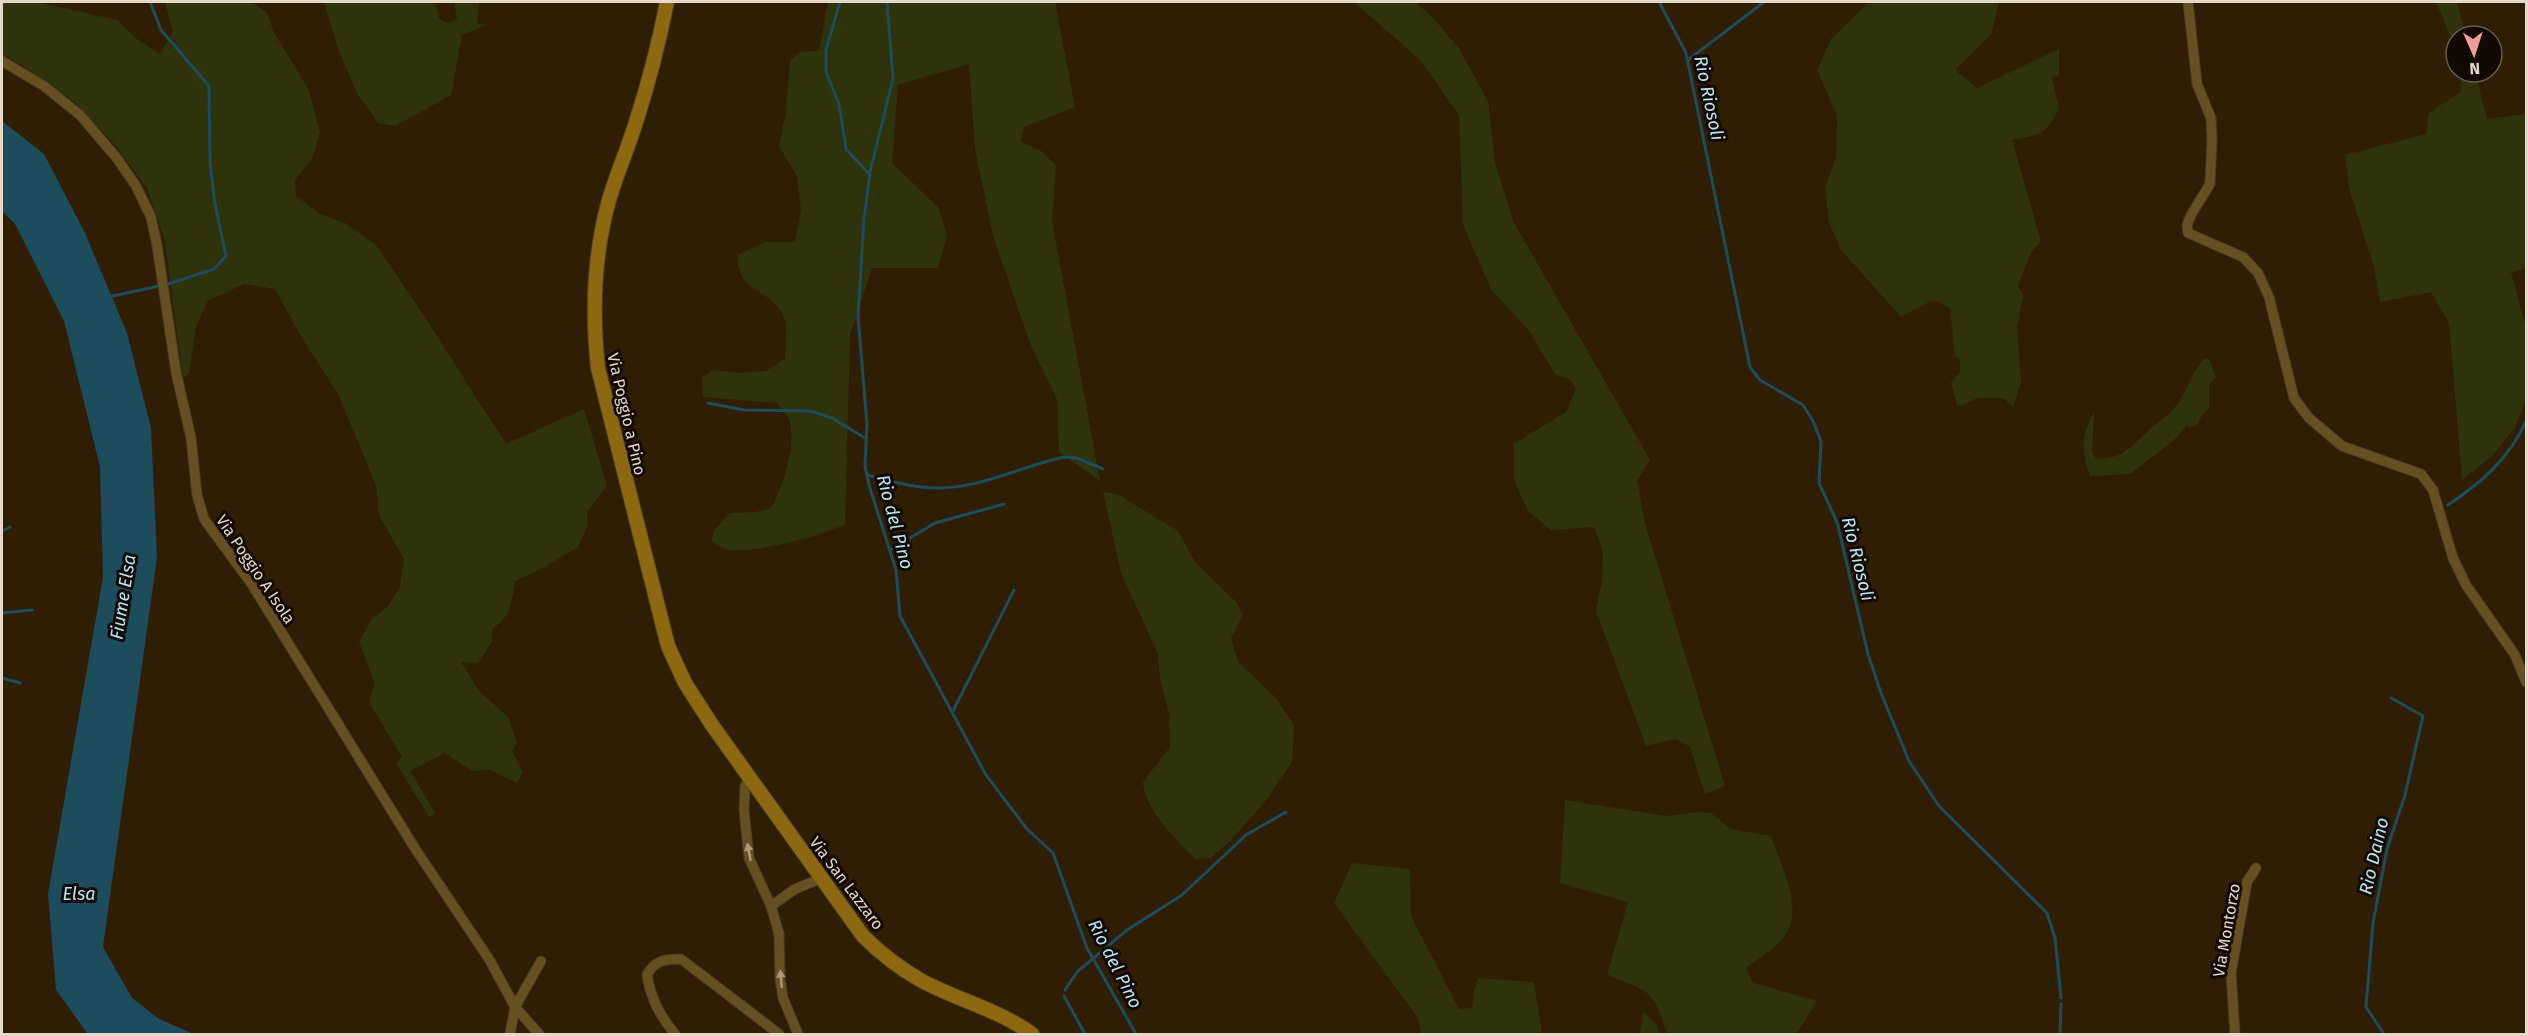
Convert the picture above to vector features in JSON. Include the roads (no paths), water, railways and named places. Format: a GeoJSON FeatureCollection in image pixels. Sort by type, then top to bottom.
{"type":"FeatureCollection","features":[{"type":"Feature","properties":{"kind":"street","name":"Via Poggio a Pino"},"geometry":{"type":"LineString","coordinates":[[667,2],[658,46],[636,122],[609,201],[595,276],[593,328],[595,348],[598,368],[668,646],[685,683],[750,779]]}},
{"type":"Feature","properties":{"kind":"street"},"geometry":{"type":"LineString","coordinates":[[2187,2],[2197,84],[2211,118],[2212,140],[2210,184],[2203,200],[2191,215],[2187,225],[2188,234],[2243,257],[2258,273],[2269,297],[2294,398],[2309,418],[2342,446],[2421,474],[2433,490],[2453,558],[2466,585],[2515,655],[2526,682]]}},
{"type":"Feature","properties":{"kind":"street","name":"Via Poggio A Isola"},"geometry":{"type":"LineString","coordinates":[[2,61],[44,87],[80,115],[116,157],[136,186],[151,216],[164,285],[176,372],[190,438],[197,495],[204,519],[251,583],[416,850],[489,959],[515,1007],[539,1035]]}},
{"type":"Feature","properties":{"kind":"street","name":"Via San Lazzaro"},"geometry":{"type":"LineString","coordinates":[[750,779],[863,936],[885,958],[923,982],[980,1006],[1032,1035]]}},
{"type":"Feature","properties":{"kind":"street"},"geometry":{"type":"LineString","coordinates":[[750,779],[745,786],[744,810],[749,858],[771,906],[779,934],[780,979],[783,998],[798,1035]]}},
{"type":"Feature","properties":{"kind":"street","name":"Via Montorzo"},"geometry":{"type":"LineString","coordinates":[[2235,1035],[2230,973],[2247,882],[2256,868]]}},
{"type":"Feature","properties":{"kind":"street"},"geometry":{"type":"LineString","coordinates":[[771,906],[795,889],[822,878]]}},
{"type":"Feature","properties":{"kind":"street"},"geometry":{"type":"LineString","coordinates":[[675,1035],[660,1016],[650,992],[647,975],[658,962],[669,959],[681,959],[779,1035]]}},
{"type":"Feature","properties":{"kind":"street"},"geometry":{"type":"LineString","coordinates":[[510,1035],[515,1007],[541,961]]}},
{"type":"Feature","properties":{"kind":"water","name":"Elsa"},"geometry":{"type":"Polygon","coordinates":[[[2,121],[44,154],[85,233],[127,333],[151,428],[157,557],[103,947],[132,998],[159,1019],[194,1034],[88,1034],[56,990],[48,894],[103,577],[100,467],[64,321],[15,224],[2,211],[2,121]]]}},
{"type":"Feature","properties":{"kind":"waterway"},"geometry":{"type":"LineString","coordinates":[[108,297],[168,284],[214,269],[226,256],[215,204],[210,162],[209,86],[161,30],[150,2]]}},
{"type":"Feature","properties":{"kind":"waterway","name":"Rio del Pino"},"geometry":{"type":"LineString","coordinates":[[840,2],[826,50],[826,72],[839,104],[846,149],[870,175]]}},
{"type":"Feature","properties":{"kind":"waterway","name":"Rio del Pino"},"geometry":{"type":"LineString","coordinates":[[887,2],[893,79],[870,172],[864,219],[858,317],[867,424],[865,466],[896,570],[900,616],[986,775],[1027,829],[1053,853],[1087,948],[1136,1034]]}},
{"type":"Feature","properties":{"kind":"waterway","name":"Rio Riosoli"},"geometry":{"type":"LineString","coordinates":[[1659,2],[1686,53],[1750,367],[1760,380],[1803,405],[1813,421],[1821,441],[1819,483],[1837,522],[1868,654],[1881,693],[1909,761],[1939,806],[2047,913],[2055,938],[2061,998]]}},
{"type":"Feature","properties":{"kind":"waterway"},"geometry":{"type":"LineString","coordinates":[[1688,60],[1764,2]]}},
{"type":"Feature","properties":{"kind":"waterway"},"geometry":{"type":"LineString","coordinates":[[708,403],[744,410],[811,411],[832,418],[865,438]]}},
{"type":"Feature","properties":{"kind":"waterway"},"geometry":{"type":"LineString","coordinates":[[2448,505],[2493,469],[2511,447],[2526,421]]}},
{"type":"Feature","properties":{"kind":"waterway"},"geometry":{"type":"LineString","coordinates":[[867,475],[913,486],[941,488],[988,480],[1064,457],[1077,458],[1103,469]]}},
{"type":"Feature","properties":{"kind":"waterway"},"geometry":{"type":"LineString","coordinates":[[890,550],[935,523],[1004,504]]}},
{"type":"Feature","properties":{"kind":"waterway"},"geometry":{"type":"LineString","coordinates":[[2,531],[10,527]]}},
{"type":"Feature","properties":{"kind":"waterway"},"geometry":{"type":"LineString","coordinates":[[953,711],[1014,590]]}},
{"type":"Feature","properties":{"kind":"waterway"},"geometry":{"type":"LineString","coordinates":[[2,613],[32,610]]}},
{"type":"Feature","properties":{"kind":"waterway"},"geometry":{"type":"LineString","coordinates":[[2,678],[20,683]]}},
{"type":"Feature","properties":{"kind":"waterway","name":"Rio Daino"},"geometry":{"type":"LineString","coordinates":[[2384,1034],[2366,1007],[2373,923],[2387,849],[2405,795],[2423,716],[2391,698]]}},
{"type":"Feature","properties":{"kind":"waterway"},"geometry":{"type":"LineString","coordinates":[[1065,990],[1077,972],[1127,930],[1182,895],[1246,835],[1286,812]]}},
{"type":"Feature","properties":{"kind":"waterway"},"geometry":{"type":"LineString","coordinates":[[1064,996],[1085,1034]]}},
{"type":"Feature","properties":{"kind":"waterway","name":"Rio Riosoli"},"geometry":{"type":"LineString","coordinates":[[2060,1034],[2061,1004]]}},
{"type":"Feature","properties":{"kind":"water label","name":"Fiume Elsa"},"geometry":{"type":"Point","coordinates":[123,597]}}]}
